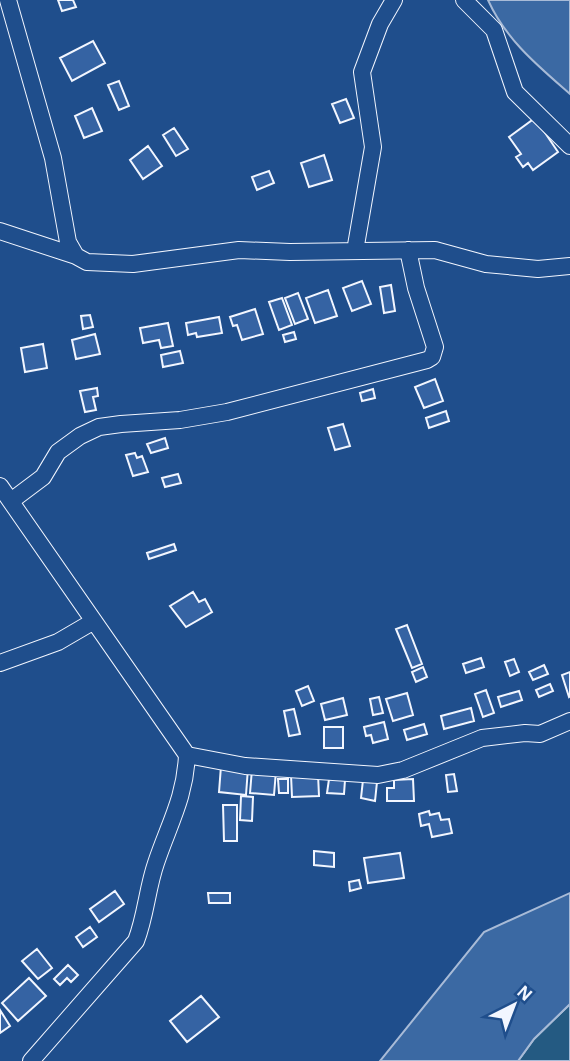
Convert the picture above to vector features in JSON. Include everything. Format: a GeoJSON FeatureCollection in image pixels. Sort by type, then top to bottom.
{"type":"FeatureCollection","features":[{"type":"Feature","properties":{"kind":"street"},"geometry":{"type":"LineString","coordinates":[[8,0],[53,158],[68,242],[76,256]]}},
{"type":"Feature","properties":{"kind":"street"},"geometry":{"type":"LineString","coordinates":[[355,251],[373,147],[362,72],[380,24],[394,0]]}},
{"type":"Feature","properties":{"kind":"street"},"geometry":{"type":"LineString","coordinates":[[464,0],[494,30],[515,92],[570,146]]}},
{"type":"Feature","properties":{"kind":"street"},"geometry":{"type":"LineString","coordinates":[[0,231],[87,262],[133,264],[239,250],[435,250],[486,264],[538,269],[570,265]]}},
{"type":"Feature","properties":{"kind":"street"},"geometry":{"type":"LineString","coordinates":[[11,501],[43,477],[58,452],[80,436],[99,428],[180,420],[227,412],[432,357],[435,347],[416,288],[408,250]]}},
{"type":"Feature","properties":{"kind":"street"},"geometry":{"type":"LineString","coordinates":[[0,486],[187,755],[186,778],[180,800],[156,863],[144,919],[136,941],[31,1061]]}},
{"type":"Feature","properties":{"kind":"street"},"geometry":{"type":"LineString","coordinates":[[0,663],[58,642],[94,621]]}},
{"type":"Feature","properties":{"kind":"street"},"geometry":{"type":"LineString","coordinates":[[187,755],[245,766],[378,775],[403,770],[482,738],[540,734],[570,721]]}},
{"type":"Feature","properties":{"kind":"shaded area"},"geometry":{"type":"Polygon","coordinates":[[[488,0],[570,0],[570,94],[513,40],[488,0]]]}},
{"type":"Feature","properties":{"kind":"shaded area"},"geometry":{"type":"Polygon","coordinates":[[[570,893],[570,1004],[534,1039],[518,1061],[380,1061],[484,932],[570,893]]]}},
{"type":"Feature","properties":{"kind":"shaded area"},"geometry":{"type":"Polygon","coordinates":[[[570,1004],[570,1061],[518,1061],[534,1039],[570,1004]]]}},
{"type":"Feature","properties":{"kind":"building"},"geometry":{"type":"Polygon","coordinates":[[[58,0],[73,0],[76,7],[62,11],[58,0]]]}},
{"type":"Feature","properties":{"kind":"building"},"geometry":{"type":"Polygon","coordinates":[[[93,41],[105,63],[72,81],[60,58],[93,41]]]}},
{"type":"Feature","properties":{"kind":"building"},"geometry":{"type":"Polygon","coordinates":[[[119,81],[129,106],[119,110],[108,85],[119,81]]]}},
{"type":"Feature","properties":{"kind":"building"},"geometry":{"type":"Polygon","coordinates":[[[346,99],[354,118],[340,123],[332,104],[346,99]]]}},
{"type":"Feature","properties":{"kind":"building"},"geometry":{"type":"Polygon","coordinates":[[[92,108],[102,131],[84,138],[75,116],[92,108]]]}},
{"type":"Feature","properties":{"kind":"building"},"geometry":{"type":"Polygon","coordinates":[[[535,118],[558,152],[533,170],[528,163],[523,167],[516,157],[521,154],[509,137],[535,118]]]}},
{"type":"Feature","properties":{"kind":"building"},"geometry":{"type":"Polygon","coordinates":[[[174,128],[188,149],[176,156],[163,135],[174,128]]]}},
{"type":"Feature","properties":{"kind":"building"},"geometry":{"type":"Polygon","coordinates":[[[148,146],[162,166],[143,179],[130,160],[148,146]]]}},
{"type":"Feature","properties":{"kind":"building"},"geometry":{"type":"Polygon","coordinates":[[[324,155],[332,180],[309,187],[301,163],[324,155]]]}},
{"type":"Feature","properties":{"kind":"building"},"geometry":{"type":"Polygon","coordinates":[[[269,171],[274,183],[257,190],[252,177],[269,171]]]}},
{"type":"Feature","properties":{"kind":"building"},"geometry":{"type":"Polygon","coordinates":[[[362,281],[371,304],[352,311],[343,288],[362,281]]]}},
{"type":"Feature","properties":{"kind":"building"},"geometry":{"type":"Polygon","coordinates":[[[391,285],[395,311],[384,313],[380,287],[391,285]]]}},
{"type":"Feature","properties":{"kind":"building"},"geometry":{"type":"Polygon","coordinates":[[[328,290],[337,316],[315,323],[306,298],[328,290]]]}},
{"type":"Feature","properties":{"kind":"building"},"geometry":{"type":"Polygon","coordinates":[[[298,293],[308,319],[295,324],[285,298],[298,293]]]}},
{"type":"Feature","properties":{"kind":"building"},"geometry":{"type":"Polygon","coordinates":[[[282,298],[292,325],[279,330],[269,302],[282,298]]]}},
{"type":"Feature","properties":{"kind":"building"},"geometry":{"type":"Polygon","coordinates":[[[255,309],[263,334],[242,340],[237,325],[233,326],[230,317],[255,309]]]}},
{"type":"Feature","properties":{"kind":"building"},"geometry":{"type":"Polygon","coordinates":[[[90,315],[93,327],[83,329],[81,316],[90,315]]]}},
{"type":"Feature","properties":{"kind":"building"},"geometry":{"type":"Polygon","coordinates":[[[219,317],[222,333],[197,337],[196,333],[188,335],[186,323],[219,317]]]}},
{"type":"Feature","properties":{"kind":"building"},"geometry":{"type":"Polygon","coordinates":[[[168,323],[173,346],[161,348],[159,340],[143,343],[140,328],[168,323]]]}},
{"type":"Feature","properties":{"kind":"building"},"geometry":{"type":"Polygon","coordinates":[[[294,332],[296,339],[285,342],[283,335],[294,332]]]}},
{"type":"Feature","properties":{"kind":"building"},"geometry":{"type":"Polygon","coordinates":[[[95,334],[100,354],[76,359],[72,340],[95,334]]]}},
{"type":"Feature","properties":{"kind":"building"},"geometry":{"type":"Polygon","coordinates":[[[43,344],[47,368],[25,372],[21,348],[43,344]]]}},
{"type":"Feature","properties":{"kind":"building"},"geometry":{"type":"Polygon","coordinates":[[[180,351],[183,363],[163,367],[161,355],[180,351]]]}},
{"type":"Feature","properties":{"kind":"building"},"geometry":{"type":"Polygon","coordinates":[[[435,379],[443,401],[424,408],[415,387],[435,379]]]}},
{"type":"Feature","properties":{"kind":"building"},"geometry":{"type":"Polygon","coordinates":[[[97,388],[98,396],[93,397],[96,410],[85,412],[80,391],[97,388]]]}},
{"type":"Feature","properties":{"kind":"building"},"geometry":{"type":"Polygon","coordinates":[[[373,389],[375,398],[362,401],[360,393],[373,389]]]}},
{"type":"Feature","properties":{"kind":"building"},"geometry":{"type":"Polygon","coordinates":[[[446,411],[449,421],[429,428],[426,418],[446,411]]]}},
{"type":"Feature","properties":{"kind":"building"},"geometry":{"type":"Polygon","coordinates":[[[343,424],[350,446],[335,450],[328,428],[343,424]]]}},
{"type":"Feature","properties":{"kind":"building"},"geometry":{"type":"Polygon","coordinates":[[[165,438],[168,448],[151,453],[147,444],[165,438]]]}},
{"type":"Feature","properties":{"kind":"building"},"geometry":{"type":"Polygon","coordinates":[[[135,453],[137,458],[142,456],[148,472],[133,476],[126,455],[135,453]]]}},
{"type":"Feature","properties":{"kind":"building"},"geometry":{"type":"Polygon","coordinates":[[[178,474],[181,483],[165,487],[162,478],[178,474]]]}},
{"type":"Feature","properties":{"kind":"building"},"geometry":{"type":"Polygon","coordinates":[[[174,544],[176,550],[149,559],[147,553],[174,544]]]}},
{"type":"Feature","properties":{"kind":"building"},"geometry":{"type":"Polygon","coordinates":[[[193,592],[199,602],[205,599],[212,612],[186,627],[170,606],[193,592]]]}},
{"type":"Feature","properties":{"kind":"building"},"geometry":{"type":"Polygon","coordinates":[[[407,625],[422,664],[412,668],[396,629],[407,625]]]}},
{"type":"Feature","properties":{"kind":"building"},"geometry":{"type":"Polygon","coordinates":[[[481,658],[484,667],[466,673],[463,664],[481,658]]]}},
{"type":"Feature","properties":{"kind":"building"},"geometry":{"type":"Polygon","coordinates":[[[514,659],[519,672],[510,676],[505,662],[514,659]]]}},
{"type":"Feature","properties":{"kind":"building"},"geometry":{"type":"Polygon","coordinates":[[[544,665],[548,674],[533,680],[529,672],[544,665]]]}},
{"type":"Feature","properties":{"kind":"building"},"geometry":{"type":"Polygon","coordinates":[[[423,667],[427,677],[416,682],[412,672],[423,667]]]}},
{"type":"Feature","properties":{"kind":"building"},"geometry":{"type":"Polygon","coordinates":[[[570,672],[570,696],[569,697],[562,675],[570,672]]]}},
{"type":"Feature","properties":{"kind":"building"},"geometry":{"type":"Polygon","coordinates":[[[550,684],[553,691],[539,697],[536,690],[550,684]]]}},
{"type":"Feature","properties":{"kind":"building"},"geometry":{"type":"Polygon","coordinates":[[[308,686],[314,701],[302,706],[296,691],[308,686]]]}},
{"type":"Feature","properties":{"kind":"building"},"geometry":{"type":"Polygon","coordinates":[[[486,690],[494,713],[483,717],[475,694],[486,690]]]}},
{"type":"Feature","properties":{"kind":"building"},"geometry":{"type":"Polygon","coordinates":[[[519,691],[522,700],[501,707],[498,697],[519,691]]]}},
{"type":"Feature","properties":{"kind":"building"},"geometry":{"type":"Polygon","coordinates":[[[407,693],[413,715],[393,721],[386,699],[407,693]]]}},
{"type":"Feature","properties":{"kind":"building"},"geometry":{"type":"Polygon","coordinates":[[[379,697],[383,713],[373,715],[370,699],[379,697]]]}},
{"type":"Feature","properties":{"kind":"building"},"geometry":{"type":"Polygon","coordinates":[[[343,698],[347,715],[325,720],[321,704],[343,698]]]}},
{"type":"Feature","properties":{"kind":"building"},"geometry":{"type":"Polygon","coordinates":[[[471,708],[474,721],[444,729],[441,716],[471,708]]]}},
{"type":"Feature","properties":{"kind":"building"},"geometry":{"type":"Polygon","coordinates":[[[294,709],[300,734],[289,736],[284,711],[294,709]]]}},
{"type":"Feature","properties":{"kind":"building"},"geometry":{"type":"Polygon","coordinates":[[[384,722],[388,739],[373,743],[371,735],[366,736],[364,727],[384,722]]]}},
{"type":"Feature","properties":{"kind":"building"},"geometry":{"type":"Polygon","coordinates":[[[424,724],[427,734],[407,740],[404,730],[424,724]]]}},
{"type":"Feature","properties":{"kind":"building"},"geometry":{"type":"Polygon","coordinates":[[[324,727],[343,727],[343,748],[324,748],[324,727]]]}},
{"type":"Feature","properties":{"kind":"building"},"geometry":{"type":"Polygon","coordinates":[[[221,766],[248,768],[246,795],[219,792],[221,766]]]}},
{"type":"Feature","properties":{"kind":"building"},"geometry":{"type":"Polygon","coordinates":[[[252,769],[276,771],[274,795],[250,793],[252,769]]]}},
{"type":"Feature","properties":{"kind":"building"},"geometry":{"type":"Polygon","coordinates":[[[318,774],[319,796],[292,797],[291,775],[318,774]]]}},
{"type":"Feature","properties":{"kind":"building"},"geometry":{"type":"Polygon","coordinates":[[[454,774],[457,791],[448,792],[446,775],[454,774]]]}},
{"type":"Feature","properties":{"kind":"building"},"geometry":{"type":"Polygon","coordinates":[[[278,779],[288,779],[288,793],[279,793],[278,779]]]}},
{"type":"Feature","properties":{"kind":"building"},"geometry":{"type":"Polygon","coordinates":[[[329,779],[345,780],[344,794],[327,793],[329,779]]]}},
{"type":"Feature","properties":{"kind":"building"},"geometry":{"type":"Polygon","coordinates":[[[413,779],[414,801],[387,801],[387,788],[394,788],[394,780],[413,779]]]}},
{"type":"Feature","properties":{"kind":"building"},"geometry":{"type":"Polygon","coordinates":[[[363,780],[377,782],[375,801],[361,798],[363,780]]]}},
{"type":"Feature","properties":{"kind":"building"},"geometry":{"type":"Polygon","coordinates":[[[241,796],[253,797],[252,821],[240,820],[241,796]]]}},
{"type":"Feature","properties":{"kind":"building"},"geometry":{"type":"Polygon","coordinates":[[[223,805],[237,805],[237,841],[224,841],[223,805]]]}},
{"type":"Feature","properties":{"kind":"building"},"geometry":{"type":"Polygon","coordinates":[[[429,811],[430,815],[439,813],[441,820],[449,819],[452,833],[432,837],[429,824],[421,826],[419,814],[429,811]]]}},
{"type":"Feature","properties":{"kind":"building"},"geometry":{"type":"Polygon","coordinates":[[[314,851],[334,853],[334,867],[314,865],[314,851]]]}},
{"type":"Feature","properties":{"kind":"building"},"geometry":{"type":"Polygon","coordinates":[[[400,853],[404,878],[368,883],[364,858],[400,853]]]}},
{"type":"Feature","properties":{"kind":"building"},"geometry":{"type":"Polygon","coordinates":[[[359,880],[361,888],[350,891],[349,882],[359,880]]]}},
{"type":"Feature","properties":{"kind":"building"},"geometry":{"type":"Polygon","coordinates":[[[115,891],[124,904],[99,922],[90,909],[115,891]]]}},
{"type":"Feature","properties":{"kind":"building"},"geometry":{"type":"Polygon","coordinates":[[[208,893],[230,893],[230,903],[209,903],[208,893]]]}},
{"type":"Feature","properties":{"kind":"building"},"geometry":{"type":"Polygon","coordinates":[[[90,927],[97,937],[83,947],[76,937],[90,927]]]}},
{"type":"Feature","properties":{"kind":"building"},"geometry":{"type":"Polygon","coordinates":[[[37,949],[52,968],[38,979],[22,961],[37,949]]]}},
{"type":"Feature","properties":{"kind":"building"},"geometry":{"type":"Polygon","coordinates":[[[68,965],[78,975],[71,982],[67,978],[60,985],[54,979],[68,965]]]}},
{"type":"Feature","properties":{"kind":"building"},"geometry":{"type":"Polygon","coordinates":[[[29,978],[46,996],[18,1021],[2,1003],[29,978]]]}},
{"type":"Feature","properties":{"kind":"building"},"geometry":{"type":"Polygon","coordinates":[[[201,996],[219,1017],[187,1042],[170,1021],[201,996]]]}},
{"type":"Feature","properties":{"kind":"building"},"geometry":{"type":"Polygon","coordinates":[[[0,1010],[10,1026],[0,1033],[0,1010]]]}}]}
